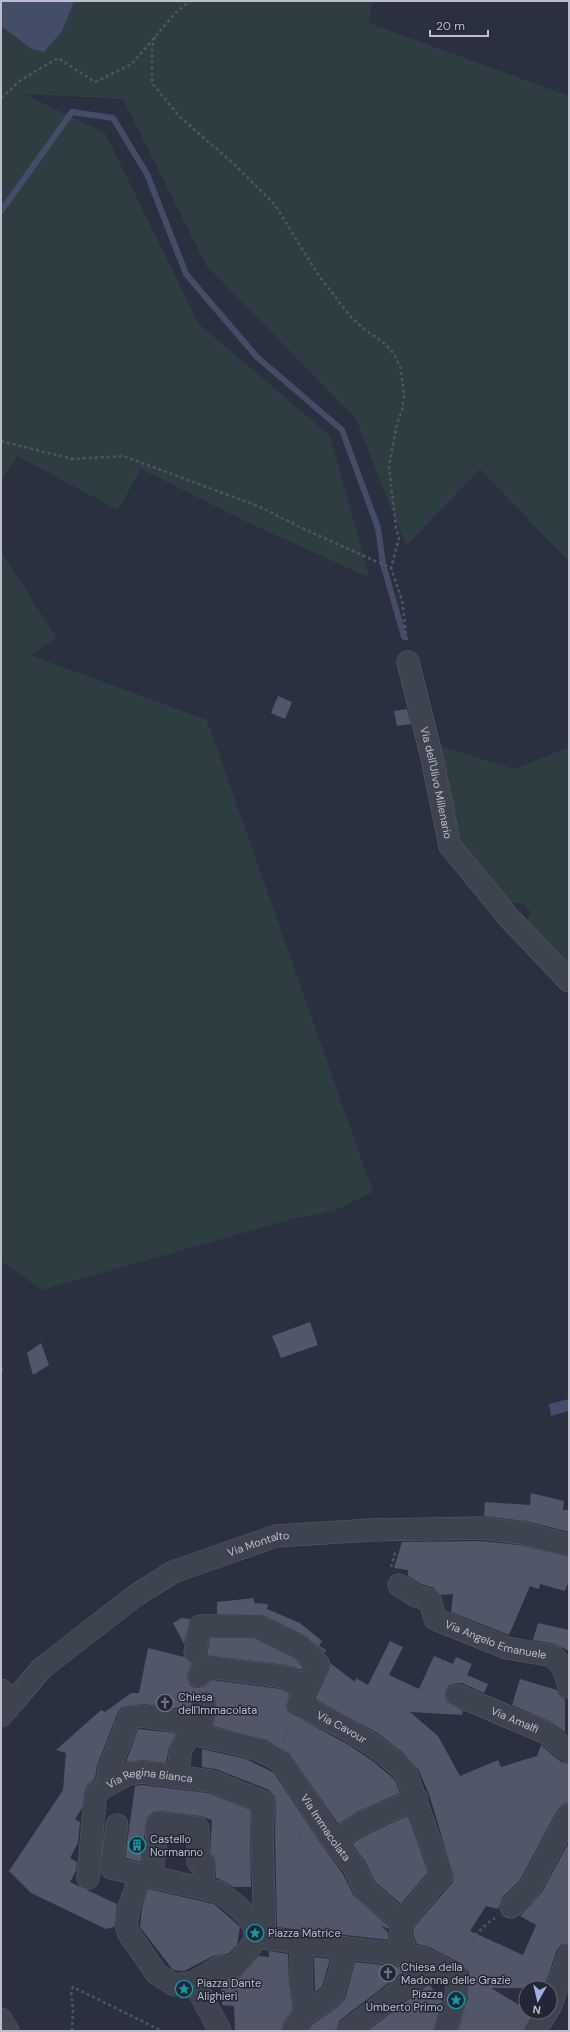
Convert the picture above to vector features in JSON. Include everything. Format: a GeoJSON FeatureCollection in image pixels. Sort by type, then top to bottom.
{"type":"FeatureCollection","features":[{"type":"Feature","properties":{"kind":"street","name":"Via dell'Ulivo Millenario"},"geometry":{"type":"LineString","coordinates":[[408,662],[432,758],[450,846],[510,919],[569,980]]}},
{"type":"Feature","properties":{"kind":"street","name":"Via Montalto"},"geometry":{"type":"LineString","coordinates":[[5,1703],[42,1668],[135,1596],[173,1572],[276,1536],[364,1530],[481,1528],[522,1533],[569,1545]]}},
{"type":"Feature","properties":{"kind":"street","name":"Via Angelo Emanuele"},"geometry":{"type":"LineString","coordinates":[[399,1585],[416,1596],[430,1600],[435,1619],[507,1648],[553,1656],[567,1674]]}},
{"type":"Feature","properties":{"kind":"street"},"geometry":{"type":"LineString","coordinates":[[195,1652],[200,1626],[256,1626],[302,1648],[318,1664],[303,1695]]}},
{"type":"Feature","properties":{"kind":"street","name":"Via Cavour"},"geometry":{"type":"LineString","coordinates":[[199,1676],[205,1668],[210,1667],[284,1677],[336,1723],[395,1761],[406,1773],[417,1799],[442,1875],[402,1922]]}},
{"type":"Feature","properties":{"kind":"street","name":"Via Amalfi"},"geometry":{"type":"LineString","coordinates":[[457,1695],[546,1733],[569,1752]]}},
{"type":"Feature","properties":{"kind":"street","name":"Via Immacolata"},"geometry":{"type":"LineString","coordinates":[[107,1785],[109,1770],[129,1718],[141,1716],[200,1725],[234,1743],[276,1759],[283,1764],[354,1867],[365,1890],[402,1922]]}},
{"type":"Feature","properties":{"kind":"street"},"geometry":{"type":"LineString","coordinates":[[177,1776],[180,1749],[190,1733],[200,1725]]}},
{"type":"Feature","properties":{"kind":"street","name":"Via Regina Bianca"},"geometry":{"type":"LineString","coordinates":[[88,1878],[95,1798],[99,1790],[128,1774],[142,1772],[211,1781],[264,1802],[263,1850]]}},
{"type":"Feature","properties":{"kind":"street"},"geometry":{"type":"LineString","coordinates":[[330,1834],[364,1822],[417,1799]]}},
{"type":"Feature","properties":{"kind":"street"},"geometry":{"type":"LineString","coordinates":[[511,1907],[530,1888],[569,1815]]}},
{"type":"Feature","properties":{"kind":"street"},"geometry":{"type":"LineString","coordinates":[[203,1888],[204,1863],[198,1862],[198,1828],[158,1823],[144,1883],[130,1904],[126,1924],[128,1932],[156,1972],[174,1985],[194,1982],[219,1967],[234,1967],[264,1938],[263,1850]]}},
{"type":"Feature","properties":{"kind":"street"},"geometry":{"type":"LineString","coordinates":[[117,1825],[111,1868],[144,1883],[203,1888],[219,1892],[233,1902],[264,1938],[421,1957],[456,1975],[458,1984],[456,1995],[445,2031]]}},
{"type":"Feature","properties":{"kind":"street"},"geometry":{"type":"LineString","coordinates":[[402,1922],[400,1937],[408,1955]]}},
{"type":"Feature","properties":{"kind":"street"},"geometry":{"type":"LineString","coordinates":[[301,1943],[301,1986],[306,2013]]}},
{"type":"Feature","properties":{"kind":"street"},"geometry":{"type":"LineString","coordinates":[[293,2031],[306,2013],[333,1995],[346,1948]]}},
{"type":"Feature","properties":{"kind":"street"},"geometry":{"type":"LineString","coordinates":[[558,1985],[569,1955]]}},
{"type":"Feature","properties":{"kind":"street"},"geometry":{"type":"LineString","coordinates":[[347,2031],[434,1964]]}},
{"type":"Feature","properties":{"kind":"street"},"geometry":{"type":"LineString","coordinates":[[194,1982],[220,2031]]}},
{"type":"Feature","properties":{"kind":"street"},"geometry":{"type":"LineString","coordinates":[[558,2008],[569,2006]]}},
{"type":"Feature","properties":{"kind":"street"},"geometry":{"type":"LineString","coordinates":[[1,2019],[8,2031]]}},
{"type":"Feature","properties":{"kind":"street"},"geometry":{"type":"LineString","coordinates":[[535,2031],[543,2020]]}},
{"type":"Feature","properties":{"kind":"path"},"geometry":{"type":"LineString","coordinates":[[1,98],[21,80],[58,58],[95,82],[132,64],[175,13],[190,1]]}},
{"type":"Feature","properties":{"kind":"path"},"geometry":{"type":"LineString","coordinates":[[155,38],[152,48],[152,83],[179,116],[237,167],[276,205],[319,276],[350,316],[364,329],[384,343],[394,354],[401,369],[404,395],[402,410],[397,424],[388,466],[396,528],[399,538],[391,568],[402,600],[407,635],[408,662]]}},
{"type":"Feature","properties":{"kind":"path"},"geometry":{"type":"LineString","coordinates":[[1,441],[73,458],[124,456],[258,506],[306,530],[391,568]]}},
{"type":"Feature","properties":{"kind":"path"},"geometry":{"type":"LineString","coordinates":[[399,1585],[390,1569],[401,1530]]}},
{"type":"Feature","properties":{"kind":"path"},"geometry":{"type":"LineString","coordinates":[[276,1759],[303,1695]]}},
{"type":"Feature","properties":{"kind":"path"},"geometry":{"type":"LineString","coordinates":[[263,1850],[330,1834]]}},
{"type":"Feature","properties":{"kind":"path"},"geometry":{"type":"LineString","coordinates":[[456,1975],[467,1946],[484,1925],[511,1907]]}},
{"type":"Feature","properties":{"kind":"path"},"geometry":{"type":"LineString","coordinates":[[72,2031],[73,2008],[70,1991],[73,1987],[162,2031]]}},
{"type":"Feature","properties":{"kind":"shaded area"},"geometry":{"type":"Polygon","coordinates":[[[1,1],[372,1],[369,23],[569,96],[569,562],[480,469],[406,546],[356,419],[206,265],[123,99],[24,94],[105,133],[199,324],[330,436],[370,578],[251,524],[141,469],[118,510],[17,456],[1,481],[1,1]]]}},
{"type":"Feature","properties":{"kind":"shaded area"},"geometry":{"type":"Polygon","coordinates":[[[1,552],[57,638],[30,655],[207,720],[373,1192],[334,1211],[292,1219],[42,1290],[1,1261],[1,552]]]}},
{"type":"Feature","properties":{"kind":"shaded area"},"geometry":{"type":"Polygon","coordinates":[[[437,745],[514,769],[569,747],[569,970],[525,924],[531,913],[524,903],[507,903],[463,847],[437,745]]]}},
{"type":"Feature","properties":{"kind":"water"},"geometry":{"type":"Polygon","coordinates":[[[1,1],[74,1],[62,31],[44,52],[32,49],[1,26],[1,1]]]}},
{"type":"Feature","properties":{"kind":"water"},"geometry":{"type":"Polygon","coordinates":[[[569,1399],[569,1411],[551,1416],[549,1404],[569,1399]]]}},
{"type":"Feature","properties":{"kind":"building"},"geometry":{"type":"Polygon","coordinates":[[[278,696],[292,702],[285,719],[271,713],[278,696]]]}},
{"type":"Feature","properties":{"kind":"building"},"geometry":{"type":"Polygon","coordinates":[[[407,709],[411,724],[397,726],[394,711],[407,709]]]}},
{"type":"Feature","properties":{"kind":"building"},"geometry":{"type":"Polygon","coordinates":[[[310,1322],[318,1345],[281,1358],[272,1336],[310,1322]]]}},
{"type":"Feature","properties":{"kind":"building"},"geometry":{"type":"Polygon","coordinates":[[[41,1343],[49,1365],[33,1375],[27,1353],[41,1343]]]}},
{"type":"Feature","properties":{"kind":"building"},"geometry":{"type":"Polygon","coordinates":[[[531,1493],[564,1501],[563,1510],[569,1510],[569,1532],[525,1521],[484,1516],[485,1502],[530,1505],[531,1493]]]}},
{"type":"Feature","properties":{"kind":"building"},"geometry":{"type":"Polygon","coordinates":[[[480,1541],[520,1545],[569,1557],[569,1581],[565,1591],[540,1584],[539,1589],[530,1586],[509,1635],[451,1612],[453,1594],[441,1595],[434,1588],[421,1584],[408,1576],[408,1570],[394,1568],[402,1542],[480,1541]]]}},
{"type":"Feature","properties":{"kind":"building"},"geometry":{"type":"Polygon","coordinates":[[[254,1598],[254,1603],[268,1604],[267,1609],[300,1623],[322,1641],[319,1646],[326,1650],[325,1653],[307,1637],[262,1615],[217,1614],[217,1602],[254,1598]]]}},
{"type":"Feature","properties":{"kind":"building"},"geometry":{"type":"Polygon","coordinates":[[[182,1618],[190,1619],[184,1644],[173,1623],[182,1618]]]}},
{"type":"Feature","properties":{"kind":"building"},"geometry":{"type":"Polygon","coordinates":[[[538,1623],[569,1630],[569,1651],[555,1644],[533,1640],[538,1623]]]}},
{"type":"Feature","properties":{"kind":"building"},"geometry":{"type":"Polygon","coordinates":[[[210,1638],[254,1638],[295,1658],[303,1667],[301,1670],[286,1665],[207,1655],[210,1638]]]}},
{"type":"Feature","properties":{"kind":"building"},"geometry":{"type":"Polygon","coordinates":[[[390,1641],[403,1647],[389,1675],[419,1689],[434,1656],[453,1664],[456,1657],[472,1664],[467,1675],[488,1684],[484,1693],[462,1683],[455,1683],[449,1685],[445,1696],[447,1702],[463,1711],[462,1715],[410,1712],[438,1736],[460,1776],[498,1760],[501,1767],[537,1756],[541,1745],[561,1762],[569,1764],[569,1803],[563,1804],[558,1809],[520,1880],[502,1898],[498,1909],[486,1906],[470,1931],[523,1955],[536,1925],[520,1916],[541,1894],[569,1842],[569,1943],[561,1945],[557,1950],[547,1980],[518,1980],[518,1988],[491,1988],[518,2004],[518,2020],[528,2020],[523,2031],[458,2031],[468,1998],[469,1972],[462,1964],[427,1946],[417,1944],[413,1935],[414,1927],[452,1883],[454,1877],[429,1794],[418,1769],[402,1752],[376,1732],[315,1699],[329,1669],[330,1663],[355,1682],[356,1678],[368,1685],[390,1641]]]}},
{"type":"Feature","properties":{"kind":"building"},"geometry":{"type":"Polygon","coordinates":[[[148,1648],[184,1657],[192,1664],[187,1674],[188,1681],[191,1686],[197,1688],[204,1687],[212,1680],[281,1689],[290,1693],[286,1706],[288,1712],[349,1745],[374,1762],[395,1780],[400,1793],[359,1811],[338,1824],[290,1754],[266,1740],[213,1726],[216,1706],[215,1699],[212,1694],[206,1692],[199,1693],[195,1696],[190,1710],[143,1704],[127,1706],[121,1708],[117,1714],[97,1766],[95,1778],[88,1784],[84,1793],[82,1808],[75,1819],[80,1822],[78,1843],[70,1858],[77,1862],[76,1871],[70,1882],[117,1904],[114,1927],[106,1929],[31,1893],[9,1871],[63,1790],[66,1753],[56,1750],[101,1710],[105,1712],[131,1693],[139,1693],[148,1648]]]}},
{"type":"Feature","properties":{"kind":"building"},"geometry":{"type":"Polygon","coordinates":[[[520,1679],[557,1690],[560,1696],[565,1699],[565,1732],[551,1722],[512,1705],[520,1679]]]}},
{"type":"Feature","properties":{"kind":"building"},"geometry":{"type":"Polygon","coordinates":[[[138,1729],[176,1733],[169,1747],[166,1763],[143,1760],[126,1762],[138,1729]]]}},
{"type":"Feature","properties":{"kind":"building"},"geometry":{"type":"Polygon","coordinates":[[[202,1749],[246,1759],[274,1773],[343,1874],[354,1896],[389,1927],[388,1929],[381,1925],[388,1933],[388,1940],[277,1927],[275,1796],[269,1790],[216,1769],[202,1767],[202,1749]]]}},
{"type":"Feature","properties":{"kind":"building"},"geometry":{"type":"Polygon","coordinates":[[[142,1785],[208,1793],[251,1810],[251,1887],[233,1887],[216,1878],[215,1858],[210,1853],[212,1820],[200,1816],[160,1811],[153,1812],[148,1816],[146,1822],[141,1862],[125,1858],[135,1786],[142,1785]]]}},
{"type":"Feature","properties":{"kind":"building"},"geometry":{"type":"Polygon","coordinates":[[[408,1816],[428,1872],[401,1904],[375,1882],[365,1861],[352,1844],[370,1833],[408,1816]]]}},
{"type":"Feature","properties":{"kind":"building"},"geometry":{"type":"Polygon","coordinates":[[[148,1889],[214,1904],[240,1927],[237,1945],[228,1954],[213,1956],[184,1971],[173,1970],[140,1927],[142,1908],[148,1889]]]}},
{"type":"Feature","properties":{"kind":"building"},"geometry":{"type":"Polygon","coordinates":[[[269,1951],[288,1954],[289,1986],[293,2009],[283,2024],[281,2031],[235,2031],[234,2006],[222,2005],[221,1980],[239,1978],[259,1956],[269,1957],[269,1951]]]}},
{"type":"Feature","properties":{"kind":"building"},"geometry":{"type":"Polygon","coordinates":[[[314,1957],[330,1959],[322,1987],[315,1992],[314,1957]]]}},
{"type":"Feature","properties":{"kind":"building"},"geometry":{"type":"Polygon","coordinates":[[[355,1962],[408,1968],[339,2021],[335,2031],[308,2031],[312,2025],[340,2005],[345,1999],[355,1962]]]}},
{"type":"Feature","properties":{"kind":"building"},"geometry":{"type":"Polygon","coordinates":[[[429,1984],[442,2001],[433,2031],[367,2031],[429,1984]]]}},
{"type":"Feature","properties":{"kind":"waterway"},"geometry":{"type":"LineString","coordinates":[[1,211],[72,112],[113,118],[147,174],[186,274],[257,357],[342,430],[378,528],[383,564],[404,637]]}},
{"type":"Feature","properties":{"kind":"place","name":"Chiesa dell'Immacolata"},"geometry":{"type":"Point","coordinates":[165,1703]}},
{"type":"Feature","properties":{"kind":"place","name":"Castello Normanno"},"geometry":{"type":"Point","coordinates":[137,1845]}},
{"type":"Feature","properties":{"kind":"place","name":"Piazza Matrice"},"geometry":{"type":"Point","coordinates":[255,1933]}},
{"type":"Feature","properties":{"kind":"place","name":"Chiesa della Madonna delle Grazie"},"geometry":{"type":"Point","coordinates":[388,1973]}},
{"type":"Feature","properties":{"kind":"place","name":"Piazza Dante Alighieri"},"geometry":{"type":"Point","coordinates":[184,1989]}},
{"type":"Feature","properties":{"kind":"place","name":"Piazza Umberto Primo"},"geometry":{"type":"Point","coordinates":[456,2000]}}]}
